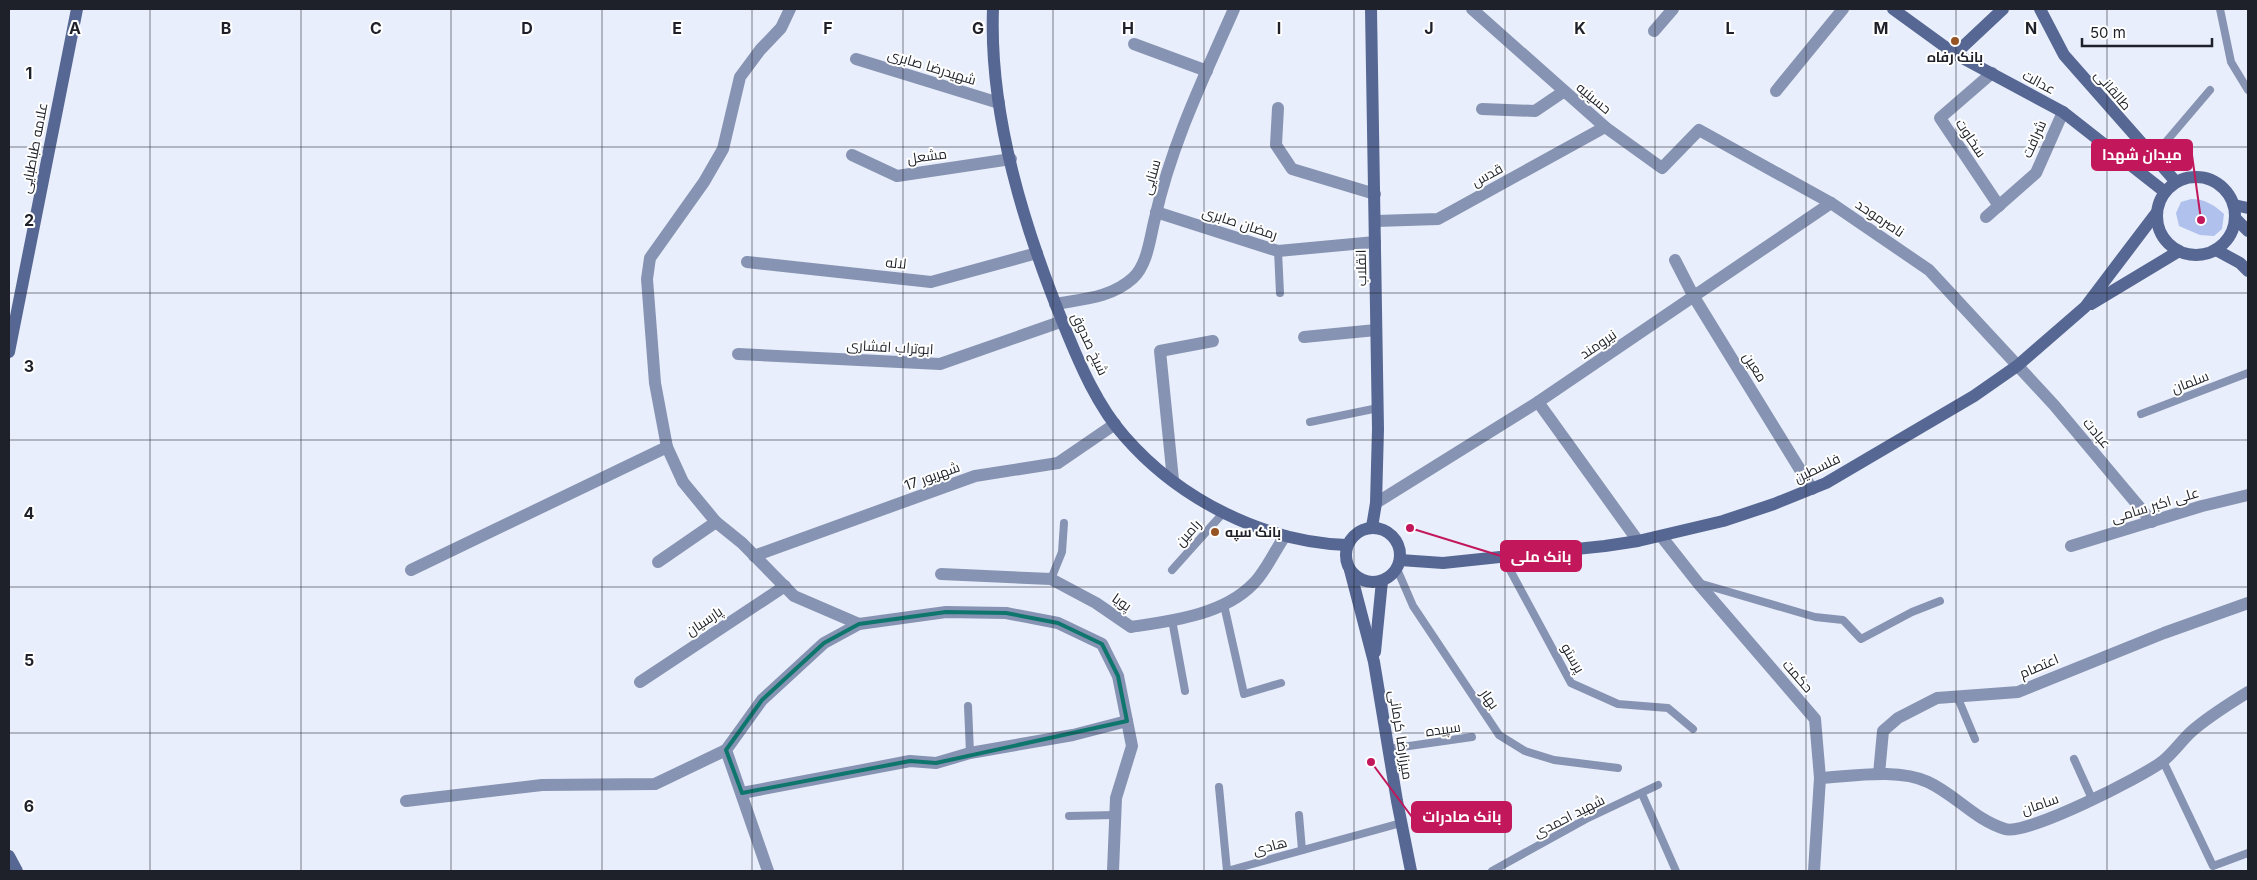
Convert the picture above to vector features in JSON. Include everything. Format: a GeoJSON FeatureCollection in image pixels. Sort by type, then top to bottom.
{"type":"FeatureCollection","features":[{"type":"Feature","properties":{"kind":"main road","name":"علامه طباطبایی"},"geometry":{"type":"LineString","coordinates":[[9,352],[77,9]]}},
{"type":"Feature","properties":{"kind":"main road","name":"شیخ صدوق"},"geometry":{"type":"LineString","coordinates":[[993,9],[993,47],[999,103],[1028,226],[1055,304],[1080,364],[1115,424],[1124,437],[1184,489],[1224,512],[1256,528],[1285,536],[1327,544],[1347,545]]}},
{"type":"Feature","properties":{"kind":"main road","name":"انقلاب"},"geometry":{"type":"LineString","coordinates":[[1371,9],[1378,408],[1376,504],[1372,527]]}},
{"type":"Feature","properties":{"kind":"main road","name":"عدالت"},"geometry":{"type":"LineString","coordinates":[[1893,9],[1955,54],[2063,112],[2165,192]]}},
{"type":"Feature","properties":{"kind":"main road"},"geometry":{"type":"LineString","coordinates":[[1955,54],[2003,9]]}},
{"type":"Feature","properties":{"kind":"main road","name":"طالقانی"},"geometry":{"type":"LineString","coordinates":[[2040,9],[2064,55],[2176,182]]}},
{"type":"Feature","properties":{"kind":"main road"},"geometry":{"type":"LineString","coordinates":[[2199,176],[2211,179],[2225,190],[2234,205],[2235,218],[2232,231],[2226,242],[2216,250],[2204,254],[2191,255],[2179,251],[2168,244],[2161,233],[2157,212],[2165,192],[2176,182],[2187,177],[2199,176]]}},
{"type":"Feature","properties":{"kind":"main road"},"geometry":{"type":"LineString","coordinates":[[2234,205],[2248,208]]}},
{"type":"Feature","properties":{"kind":"main road","name":"فلسطین"},"geometry":{"type":"LineString","coordinates":[[1398,565],[1504,557],[1638,541],[1723,521],[1774,504],[1826,483],[1974,396],[2017,366],[2084,307],[2157,212]]}},
{"type":"Feature","properties":{"kind":"main road"},"geometry":{"type":"LineString","coordinates":[[2235,218],[2248,231]]}},
{"type":"Feature","properties":{"kind":"main road"},"geometry":{"type":"LineString","coordinates":[[2216,250],[2240,263],[2248,271]]}},
{"type":"Feature","properties":{"kind":"main road"},"geometry":{"type":"LineString","coordinates":[[2084,307],[2179,251]]}},
{"type":"Feature","properties":{"kind":"main road"},"geometry":{"type":"LineString","coordinates":[[1350,570],[1364,581],[1382,581],[1390,576],[1398,565],[1398,544],[1394,537],[1380,528],[1372,527],[1357,532],[1347,545],[1346,563],[1350,570],[1374,662]]}},
{"type":"Feature","properties":{"kind":"main road"},"geometry":{"type":"LineString","coordinates":[[1374,662],[1382,581]]}},
{"type":"Feature","properties":{"kind":"main road","name":"میرزارضا کرمانی"},"geometry":{"type":"LineString","coordinates":[[1374,662],[1411,871]]}},
{"type":"Feature","properties":{"kind":"main road"},"geometry":{"type":"LineString","coordinates":[[9,856],[17,871]]}},
{"type":"Feature","properties":{"kind":"street"},"geometry":{"type":"LineString","coordinates":[[790,9],[781,28],[760,50],[740,77],[723,149],[704,182],[650,258],[647,279],[655,384],[667,447],[683,482],[716,522],[794,596],[859,624]]}},
{"type":"Feature","properties":{"kind":"street","name":"سنایی"},"geometry":{"type":"LineString","coordinates":[[1055,304],[1108,295],[1134,277],[1146,258],[1156,212],[1176,144],[1234,9]]}},
{"type":"Feature","properties":{"kind":"street","name":"حسینیه"},"geometry":{"type":"LineString","coordinates":[[1472,9],[1563,92],[1605,127],[1662,168],[1699,130]]}},
{"type":"Feature","properties":{"kind":"street"},"geometry":{"type":"LineString","coordinates":[[1654,31],[1673,9]]}},
{"type":"Feature","properties":{"kind":"street"},"geometry":{"type":"LineString","coordinates":[[1776,91],[1843,9]]}},
{"type":"Feature","properties":{"kind":"street"},"geometry":{"type":"LineString","coordinates":[[1134,44],[1207,71]]}},
{"type":"Feature","properties":{"kind":"street","name":"شهیدرضا صابری"},"geometry":{"type":"LineString","coordinates":[[856,59],[999,103]]}},
{"type":"Feature","properties":{"kind":"street","name":"سخاوت"},"geometry":{"type":"LineString","coordinates":[[1992,74],[1940,118],[1999,206]]}},
{"type":"Feature","properties":{"kind":"street"},"geometry":{"type":"LineString","coordinates":[[1482,109],[1535,111],[1563,92]]}},
{"type":"Feature","properties":{"kind":"street"},"geometry":{"type":"LineString","coordinates":[[1278,108],[1276,145],[1292,169],[1375,194]]}},
{"type":"Feature","properties":{"kind":"street","name":"شرافت"},"geometry":{"type":"LineString","coordinates":[[1986,216],[2036,173],[2063,112]]}},
{"type":"Feature","properties":{"kind":"street","name":"قدس"},"geometry":{"type":"LineString","coordinates":[[1376,221],[1438,219],[1605,127]]}},
{"type":"Feature","properties":{"kind":"street","name":"ناصرموحد"},"geometry":{"type":"LineString","coordinates":[[1699,130],[1831,203],[1929,270],[2017,366]]}},
{"type":"Feature","properties":{"kind":"street","name":"مشعل"},"geometry":{"type":"LineString","coordinates":[[852,155],[897,176],[1011,159]]}},
{"type":"Feature","properties":{"kind":"street","name":"نیرومند"},"geometry":{"type":"LineString","coordinates":[[1376,504],[1538,402],[1831,203]]}},
{"type":"Feature","properties":{"kind":"street","name":"رمضان صابری"},"geometry":{"type":"LineString","coordinates":[[1156,212],[1278,251],[1375,242]]}},
{"type":"Feature","properties":{"kind":"street","name":"لاله"},"geometry":{"type":"LineString","coordinates":[[747,262],[931,282],[1038,254]]}},
{"type":"Feature","properties":{"kind":"street","name":"معین"},"geometry":{"type":"LineString","coordinates":[[1675,260],[1694,297],[1812,489]]}},
{"type":"Feature","properties":{"kind":"street","name":"ابوتراب افشاری"},"geometry":{"type":"LineString","coordinates":[[738,354],[940,364],[1063,322]]}},
{"type":"Feature","properties":{"kind":"street"},"geometry":{"type":"LineString","coordinates":[[1304,338],[1376,330]]}},
{"type":"Feature","properties":{"kind":"street"},"geometry":{"type":"LineString","coordinates":[[1173,480],[1160,351],[1213,342]]}},
{"type":"Feature","properties":{"kind":"street","name":"عبادت"},"geometry":{"type":"LineString","coordinates":[[2017,366],[2054,406],[2152,522]]}},
{"type":"Feature","properties":{"kind":"street"},"geometry":{"type":"LineString","coordinates":[[1538,402],[1638,541]]}},
{"type":"Feature","properties":{"kind":"street","name":"17 شهریور"},"geometry":{"type":"LineString","coordinates":[[754,556],[975,476],[1058,463],[1115,424]]}},
{"type":"Feature","properties":{"kind":"street"},"geometry":{"type":"LineString","coordinates":[[411,570],[667,447]]}},
{"type":"Feature","properties":{"kind":"street","name":"علی اکبر سامی"},"geometry":{"type":"LineString","coordinates":[[2071,546],[2202,506],[2248,495]]}},
{"type":"Feature","properties":{"kind":"street"},"geometry":{"type":"LineString","coordinates":[[658,562],[716,522]]}},
{"type":"Feature","properties":{"kind":"street","name":"پویا"},"geometry":{"type":"LineString","coordinates":[[941,574],[1050,580],[1096,603],[1131,627],[1172,620],[1224,605],[1254,584],[1285,536]]}},
{"type":"Feature","properties":{"kind":"street","name":"حکمت"},"geometry":{"type":"LineString","coordinates":[[1661,536],[1698,584],[1815,719],[1820,778],[1814,871]]}},
{"type":"Feature","properties":{"kind":"street","name":"پارسیان"},"geometry":{"type":"LineString","coordinates":[[640,682],[784,586]]}},
{"type":"Feature","properties":{"kind":"street","name":"اعتصام"},"geometry":{"type":"LineString","coordinates":[[1879,774],[1883,731],[1898,718],[1937,698],[2018,692],[2156,636],[2248,603]]}},
{"type":"Feature","properties":{"kind":"street"},"geometry":{"type":"LineString","coordinates":[[406,801],[542,785],[655,784],[726,750],[762,700],[824,643],[859,624],[946,612],[1006,613],[1058,623],[1102,644],[1118,676],[1132,746],[1116,798],[1113,871]]}},
{"type":"Feature","properties":{"kind":"street","name":"سامان"},"geometry":{"type":"LineString","coordinates":[[1820,778],[1879,774],[1906,776],[1928,781],[1978,817],[2008,830],[2044,820],[2093,801],[2162,761],[2192,731],[2248,692]]}},
{"type":"Feature","properties":{"kind":"street"},"geometry":{"type":"LineString","coordinates":[[742,793],[910,761],[936,763],[970,753],[1073,735],[1127,721]]}},
{"type":"Feature","properties":{"kind":"street"},"geometry":{"type":"LineString","coordinates":[[726,750],[768,871]]}},
{"type":"Feature","properties":{"kind":"lane"},"geometry":{"type":"LineString","coordinates":[[2220,9],[2231,62],[2248,90]]}},
{"type":"Feature","properties":{"kind":"lane"},"geometry":{"type":"LineString","coordinates":[[2153,157],[2210,90]]}},
{"type":"Feature","properties":{"kind":"lane"},"geometry":{"type":"LineString","coordinates":[[1278,251],[1280,293]]}},
{"type":"Feature","properties":{"kind":"lane","name":"سلمان"},"geometry":{"type":"LineString","coordinates":[[2141,414],[2248,373]]}},
{"type":"Feature","properties":{"kind":"lane"},"geometry":{"type":"LineString","coordinates":[[1310,422],[1378,408]]}},
{"type":"Feature","properties":{"kind":"lane","name":"رامین"},"geometry":{"type":"LineString","coordinates":[[1172,570],[1224,512]]}},
{"type":"Feature","properties":{"kind":"lane"},"geometry":{"type":"LineString","coordinates":[[1050,580],[1062,552],[1064,523]]}},
{"type":"Feature","properties":{"kind":"lane","name":"پرستو"},"geometry":{"type":"LineString","coordinates":[[1504,557],[1571,683],[1618,704],[1668,708],[1692,729]]}},
{"type":"Feature","properties":{"kind":"lane","name":"بهار"},"geometry":{"type":"LineString","coordinates":[[1398,565],[1413,606],[1500,735],[1525,751],[1554,760],[1618,768]]}},
{"type":"Feature","properties":{"kind":"lane"},"geometry":{"type":"LineString","coordinates":[[1698,584],[1815,617],[1843,620],[1861,639],[1912,612],[1940,601]]}},
{"type":"Feature","properties":{"kind":"lane"},"geometry":{"type":"LineString","coordinates":[[1224,605],[1244,694],[1281,684]]}},
{"type":"Feature","properties":{"kind":"lane"},"geometry":{"type":"LineString","coordinates":[[1172,620],[1185,691]]}},
{"type":"Feature","properties":{"kind":"lane"},"geometry":{"type":"LineString","coordinates":[[1957,696],[1975,739]]}},
{"type":"Feature","properties":{"kind":"lane"},"geometry":{"type":"LineString","coordinates":[[968,706],[970,753]]}},
{"type":"Feature","properties":{"kind":"lane","name":"سپیده"},"geometry":{"type":"LineString","coordinates":[[1388,749],[1472,737]]}},
{"type":"Feature","properties":{"kind":"lane"},"geometry":{"type":"LineString","coordinates":[[2074,759],[2093,801]]}},
{"type":"Feature","properties":{"kind":"lane"},"geometry":{"type":"LineString","coordinates":[[2162,761],[2212,866],[2248,853]]}},
{"type":"Feature","properties":{"kind":"lane","name":"شهید احمدی"},"geometry":{"type":"LineString","coordinates":[[1492,871],[1586,819],[1658,785]]}},
{"type":"Feature","properties":{"kind":"lane","name":"هادی"},"geometry":{"type":"LineString","coordinates":[[1219,788],[1227,871],[1401,823]]}},
{"type":"Feature","properties":{"kind":"lane"},"geometry":{"type":"LineString","coordinates":[[1642,794],[1676,871]]}},
{"type":"Feature","properties":{"kind":"lane"},"geometry":{"type":"LineString","coordinates":[[1069,816],[1115,815]]}},
{"type":"Feature","properties":{"kind":"lane"},"geometry":{"type":"LineString","coordinates":[[1299,815],[1302,850]]}},
{"type":"Feature","properties":{"kind":"highlighted area"},"geometry":{"type":"Polygon","coordinates":[[[946,612],[1006,613],[1058,623],[1102,644],[1118,676],[1127,721],[936,763],[910,761],[742,793],[726,750],[762,700],[824,643],[859,624],[946,612]]]}},
{"type":"Feature","properties":{"kind":"shaded area"},"geometry":{"type":"Polygon","coordinates":[[[2191,199],[2209,203],[2224,214],[2222,229],[2214,236],[2200,235],[2179,226],[2176,213],[2181,202],[2191,199]]]}},
{"type":"Feature","properties":{"kind":"place","name":"بانک رفاه"},"geometry":{"type":"Point","coordinates":[1955,41]}},
{"type":"Feature","properties":{"kind":"place","name":"میدان شهدا"},"geometry":{"type":"Point","coordinates":[2201,220]}},
{"type":"Feature","properties":{"kind":"place","name":"بانک ملی"},"geometry":{"type":"Point","coordinates":[1410,528]}},
{"type":"Feature","properties":{"kind":"place","name":"بانک سپه"},"geometry":{"type":"Point","coordinates":[1215,532]}},
{"type":"Feature","properties":{"kind":"place","name":"بانک صادرات"},"geometry":{"type":"Point","coordinates":[1371,762]}}]}
